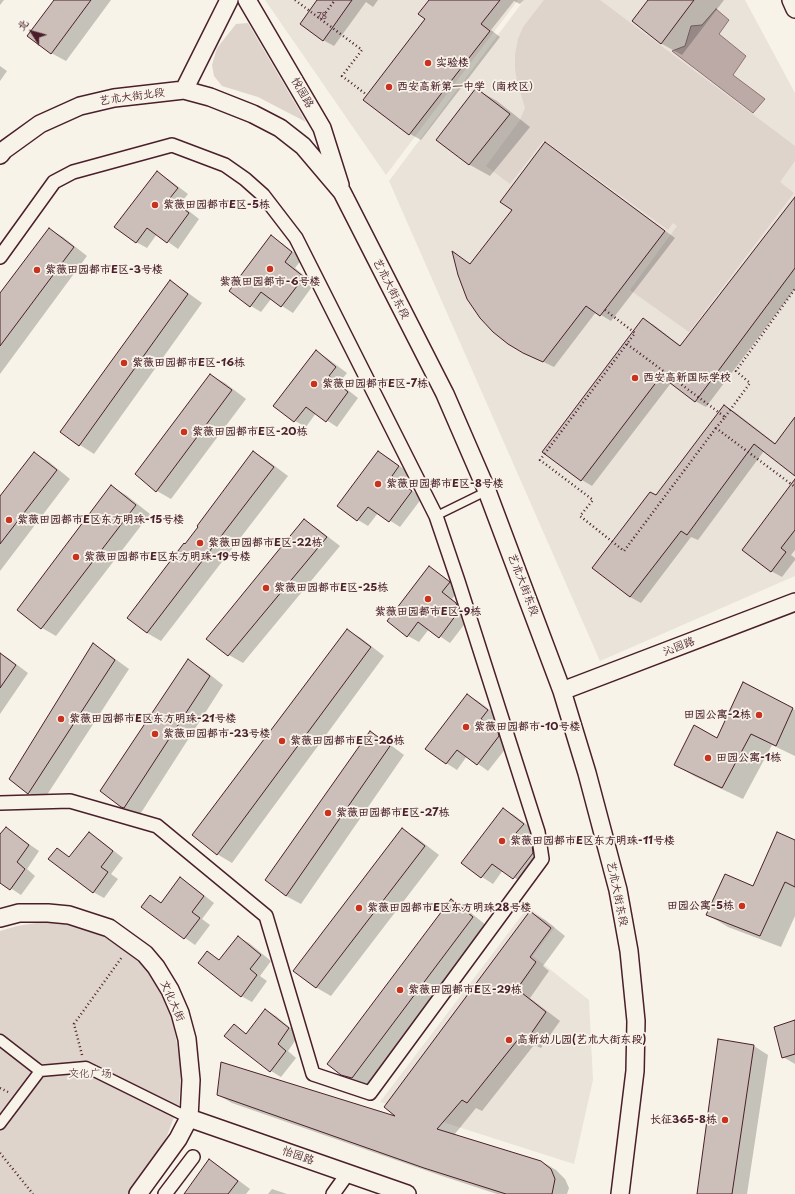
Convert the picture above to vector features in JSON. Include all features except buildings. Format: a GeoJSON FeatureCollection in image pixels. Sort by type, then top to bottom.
{"type":"FeatureCollection","features":[{"type":"Feature","properties":{"kind":"street"},"geometry":{"type":"LineString","coordinates":[[184,90],[229,0]]}},
{"type":"Feature","properties":{"kind":"street","name":"悦园路"},"geometry":{"type":"LineString","coordinates":[[247,0],[322,128],[342,192]]}},
{"type":"Feature","properties":{"kind":"street"},"geometry":{"type":"LineString","coordinates":[[791,0],[795,9]]}},
{"type":"Feature","properties":{"kind":"street","name":"艺术大街北段"},"geometry":{"type":"LineString","coordinates":[[0,155],[4,150],[40,124],[80,106],[114,98],[184,90]]}},
{"type":"Feature","properties":{"kind":"street","name":"艺术大街东段"},"geometry":{"type":"LineString","coordinates":[[184,90],[217,100],[253,114],[280,128],[303,146],[342,192],[445,394],[487,491],[562,691],[587,773],[618,890],[629,951],[636,1021],[635,1071],[620,1194]]}},
{"type":"Feature","properties":{"kind":"street"},"geometry":{"type":"LineString","coordinates":[[0,257],[54,182],[73,172],[172,145],[225,165],[245,179],[263,195],[296,238],[436,516],[538,832],[542,859],[370,1093],[313,1074],[266,916],[157,826],[70,801],[0,803]]}},
{"type":"Feature","properties":{"kind":"street","name":"沁园路"},"geometry":{"type":"LineString","coordinates":[[562,691],[795,602]]}},
{"type":"Feature","properties":{"kind":"street","name":"文化大街"},"geometry":{"type":"LineString","coordinates":[[0,918],[19,913],[48,913],[69,916],[109,928],[145,954],[156,967],[170,990],[180,1013],[187,1039],[191,1080],[189,1118],[178,1139],[138,1194]]}},
{"type":"Feature","properties":{"kind":"street"},"geometry":{"type":"LineString","coordinates":[[0,1040],[40,1071],[86,1067],[189,1118]]}},
{"type":"Feature","properties":{"kind":"street"},"geometry":{"type":"LineString","coordinates":[[0,1124],[40,1071]]}},
{"type":"Feature","properties":{"kind":"street","name":"怡园路"},"geometry":{"type":"LineString","coordinates":[[189,1118],[407,1194]]}},
{"type":"Feature","properties":{"kind":"street"},"geometry":{"type":"LineString","coordinates":[[165,1194],[193,1157]]}},
{"type":"Feature","properties":{"kind":"street"},"geometry":{"type":"LineString","coordinates":[[333,1194],[348,1173]]}},
{"type":"Feature","properties":{"kind":"lane"},"geometry":{"type":"LineString","coordinates":[[436,516],[487,491]]}},
{"type":"Feature","properties":{"kind":"path"},"geometry":{"type":"LineString","coordinates":[[294,0],[362,50],[342,76],[367,96]]}},
{"type":"Feature","properties":{"kind":"path"},"geometry":{"type":"LineString","coordinates":[[320,19],[335,0]]}},
{"type":"Feature","properties":{"kind":"path"},"geometry":{"type":"LineString","coordinates":[[605,310],[635,333],[540,460],[593,500],[580,516],[624,551],[750,383],[736,371],[795,289]]}},
{"type":"Feature","properties":{"kind":"path"},"geometry":{"type":"LineString","coordinates":[[627,344],[725,417]]}},
{"type":"Feature","properties":{"kind":"path"},"geometry":{"type":"LineString","coordinates":[[716,428],[795,487]]}},
{"type":"Feature","properties":{"kind":"path"},"geometry":{"type":"LineString","coordinates":[[86,1067],[74,1024],[123,956]]}},
{"type":"Feature","properties":{"kind":"path"},"geometry":{"type":"LineString","coordinates":[[0,1153],[33,1194]]}},
{"type":"Feature","properties":{"kind":"shaded area","name":"西安高新第一中学（南校区）"},"geometry":{"type":"Polygon","coordinates":[[[265,0],[518,0],[386,175],[265,0]]]}},
{"type":"Feature","properties":{"kind":"shaded area","name":"西安高新国际学校"},"geometry":{"type":"Polygon","coordinates":[[[524,0],[745,0],[795,93],[795,576],[600,661],[389,181],[524,0]]]}},
{"type":"Feature","properties":{"kind":"shaded area"},"geometry":{"type":"Polygon","coordinates":[[[716,9],[729,20],[719,34],[746,56],[733,75],[765,99],[753,113],[672,51],[685,46],[691,26],[702,25],[716,9]]]}},
{"type":"Feature","properties":{"kind":"shaded area","name":"高新幼儿园(艺术大街东段)"},"geometry":{"type":"Polygon","coordinates":[[[528,907],[555,927],[533,956],[589,1000],[593,1080],[574,1164],[380,1102],[528,907]]]}},
{"type":"Feature","properties":{"kind":"green space"},"geometry":{"type":"Polygon","coordinates":[[[544,0],[600,0],[795,146],[795,161],[780,182],[794,193],[689,332],[630,290],[677,226],[673,223],[668,230],[544,140],[510,184],[486,166],[520,120],[525,108],[517,81],[515,55],[518,39],[523,27],[544,0]]]}},
{"type":"Feature","properties":{"kind":"green space"},"geometry":{"type":"Polygon","coordinates":[[[248,23],[306,122],[258,97],[222,86],[214,76],[212,65],[217,48],[236,24],[248,23]]]}},
{"type":"Feature","properties":{"kind":"green space","name":"文化广场"},"geometry":{"type":"Polygon","coordinates":[[[43,922],[73,924],[98,933],[142,963],[162,990],[171,1014],[181,1071],[179,1104],[167,1136],[152,1163],[128,1194],[0,1194],[0,931],[17,926],[43,922]]]}},
{"type":"Feature","properties":{"kind":"place","name":"实验楼"},"geometry":{"type":"Point","coordinates":[428,63]}},
{"type":"Feature","properties":{"kind":"place","name":"西安高新第一中学（南校区）"},"geometry":{"type":"Point","coordinates":[389,87]}},
{"type":"Feature","properties":{"kind":"place","name":"紫薇田园都市E区-5栋"},"geometry":{"type":"Point","coordinates":[155,205]}},
{"type":"Feature","properties":{"kind":"place","name":"紫薇田园都市-6号楼"},"geometry":{"type":"Point","coordinates":[270,269]}},
{"type":"Feature","properties":{"kind":"place","name":"紫薇田园都市E区-3号楼"},"geometry":{"type":"Point","coordinates":[37,270]}},
{"type":"Feature","properties":{"kind":"place","name":"紫薇田园都市E区-16栋"},"geometry":{"type":"Point","coordinates":[124,363]}},
{"type":"Feature","properties":{"kind":"place","name":"西安高新国际学校"},"geometry":{"type":"Point","coordinates":[635,378]}},
{"type":"Feature","properties":{"kind":"place","name":"紫薇田园都市E区-7栋"},"geometry":{"type":"Point","coordinates":[314,384]}},
{"type":"Feature","properties":{"kind":"place","name":"紫薇田园都市E区-20栋"},"geometry":{"type":"Point","coordinates":[184,432]}},
{"type":"Feature","properties":{"kind":"place","name":"紫薇田园都市E区-8号楼"},"geometry":{"type":"Point","coordinates":[378,484]}},
{"type":"Feature","properties":{"kind":"place","name":"紫薇田园都市E区东方明珠-15号楼"},"geometry":{"type":"Point","coordinates":[9,520]}},
{"type":"Feature","properties":{"kind":"place","name":"紫薇田园都市E区-22栋"},"geometry":{"type":"Point","coordinates":[200,543]}},
{"type":"Feature","properties":{"kind":"place","name":"紫薇田园都市E区东方明珠-19号楼"},"geometry":{"type":"Point","coordinates":[76,557]}},
{"type":"Feature","properties":{"kind":"place","name":"紫薇田园都市E区-25栋"},"geometry":{"type":"Point","coordinates":[266,588]}},
{"type":"Feature","properties":{"kind":"place","name":"紫薇田园都市E区-9栋"},"geometry":{"type":"Point","coordinates":[428,599]}},
{"type":"Feature","properties":{"kind":"place","name":"田园公寓-2栋"},"geometry":{"type":"Point","coordinates":[759,715]}},
{"type":"Feature","properties":{"kind":"place","name":"紫薇田园都市E区东方明珠-21号楼"},"geometry":{"type":"Point","coordinates":[61,719]}},
{"type":"Feature","properties":{"kind":"place","name":"紫薇田园都市-10号楼"},"geometry":{"type":"Point","coordinates":[466,727]}},
{"type":"Feature","properties":{"kind":"place","name":"紫薇田园都市-23号楼"},"geometry":{"type":"Point","coordinates":[155,734]}},
{"type":"Feature","properties":{"kind":"place","name":"紫薇田园都市E区-26栋"},"geometry":{"type":"Point","coordinates":[282,741]}},
{"type":"Feature","properties":{"kind":"place","name":"田园公寓-1栋"},"geometry":{"type":"Point","coordinates":[708,758]}},
{"type":"Feature","properties":{"kind":"place","name":"紫薇田园都市E区-27栋"},"geometry":{"type":"Point","coordinates":[328,813]}},
{"type":"Feature","properties":{"kind":"place","name":"紫薇田园都市E区东方明珠-11号楼"},"geometry":{"type":"Point","coordinates":[502,841]}},
{"type":"Feature","properties":{"kind":"place","name":"田园公寓-5栋"},"geometry":{"type":"Point","coordinates":[742,906]}},
{"type":"Feature","properties":{"kind":"place","name":"紫薇田园都市E区东方明珠28号楼"},"geometry":{"type":"Point","coordinates":[359,908]}},
{"type":"Feature","properties":{"kind":"place","name":"紫薇田园都市E区-29栋"},"geometry":{"type":"Point","coordinates":[400,990]}},
{"type":"Feature","properties":{"kind":"place","name":"高新幼儿园(艺术大街东段)"},"geometry":{"type":"Point","coordinates":[509,1040]}},
{"type":"Feature","properties":{"kind":"place","name":"长征365-8栋"},"geometry":{"type":"Point","coordinates":[725,1120]}}]}
